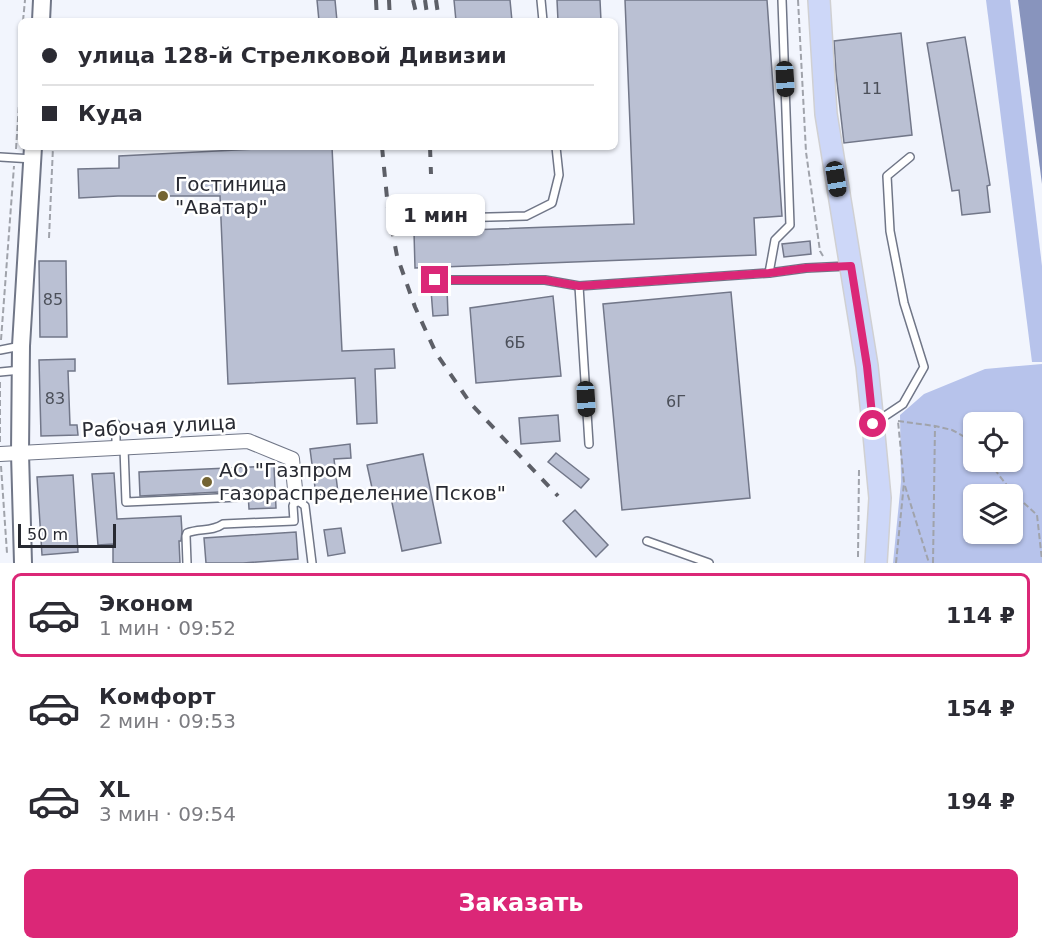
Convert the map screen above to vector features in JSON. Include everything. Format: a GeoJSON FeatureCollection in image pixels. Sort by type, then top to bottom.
{"type":"FeatureCollection","features":[{"type":"Feature","properties":{"kind":"main road"},"geometry":{"type":"LineString","coordinates":[[819,0],[825,114],[867,366],[879,420],[880,498],[876,563]]}},
{"type":"Feature","properties":{"kind":"street"},"geometry":{"type":"LineString","coordinates":[[41,18],[42,0]]}},
{"type":"Feature","properties":{"kind":"street"},"geometry":{"type":"LineString","coordinates":[[23,563],[20,453],[21,346],[33,153]]}},
{"type":"Feature","properties":{"kind":"street","name":"Рабочая улица"},"geometry":{"type":"LineString","coordinates":[[0,454],[248,441],[292,459],[296,499]]}},
{"type":"Feature","properties":{"kind":"lane"},"geometry":{"type":"LineString","coordinates":[[541,0],[543,18]]}},
{"type":"Feature","properties":{"kind":"lane"},"geometry":{"type":"LineString","coordinates":[[769,273],[775,240],[790,225],[782,0]]}},
{"type":"Feature","properties":{"kind":"lane"},"geometry":{"type":"LineString","coordinates":[[412,219],[526,216],[552,203],[559,175],[556,150]]}},
{"type":"Feature","properties":{"kind":"lane"},"geometry":{"type":"LineString","coordinates":[[0,157],[15,158],[33,153]]}},
{"type":"Feature","properties":{"kind":"lane"},"geometry":{"type":"LineString","coordinates":[[879,420],[903,404],[924,367],[904,303],[890,231],[887,176],[910,157]]}},
{"type":"Feature","properties":{"kind":"lane"},"geometry":{"type":"LineString","coordinates":[[435,280],[545,280],[579,286],[851,266]]}},
{"type":"Feature","properties":{"kind":"lane"},"geometry":{"type":"LineString","coordinates":[[579,286],[589,444]]}},
{"type":"Feature","properties":{"kind":"lane"},"geometry":{"type":"LineString","coordinates":[[0,350],[21,346]]}},
{"type":"Feature","properties":{"kind":"lane"},"geometry":{"type":"LineString","coordinates":[[0,372],[21,370]]}},
{"type":"Feature","properties":{"kind":"lane"},"geometry":{"type":"LineString","coordinates":[[116,424],[126,502],[240,497]]}},
{"type":"Feature","properties":{"kind":"lane"},"geometry":{"type":"LineString","coordinates":[[186,563],[187,533],[193,530],[217,529],[223,524],[294,521],[292,506],[296,499],[305,506],[312,563]]}},
{"type":"Feature","properties":{"kind":"lane"},"geometry":{"type":"LineString","coordinates":[[647,541],[709,563]]}},
{"type":"Feature","properties":{"kind":"path"},"geometry":{"type":"LineString","coordinates":[[23,18],[25,0]]}},
{"type":"Feature","properties":{"kind":"path"},"geometry":{"type":"LineString","coordinates":[[798,0],[806,152],[820,251],[829,267]]}},
{"type":"Feature","properties":{"kind":"path"},"geometry":{"type":"LineString","coordinates":[[0,350],[18,116]]}},
{"type":"Feature","properties":{"kind":"path"},"geometry":{"type":"LineString","coordinates":[[49,238],[53,150]]}},
{"type":"Feature","properties":{"kind":"path"},"geometry":{"type":"LineString","coordinates":[[0,372],[0,447]]}},
{"type":"Feature","properties":{"kind":"path"},"geometry":{"type":"LineString","coordinates":[[879,420],[935,426],[952,430],[963,436]]}},
{"type":"Feature","properties":{"kind":"path"},"geometry":{"type":"LineString","coordinates":[[896,563],[904,483],[898,421]]}},
{"type":"Feature","properties":{"kind":"path"},"geometry":{"type":"LineString","coordinates":[[931,563],[935,426]]}},
{"type":"Feature","properties":{"kind":"path"},"geometry":{"type":"LineString","coordinates":[[858,563],[859,463]]}},
{"type":"Feature","properties":{"kind":"path"},"geometry":{"type":"LineString","coordinates":[[1,465],[7,552]]}},
{"type":"Feature","properties":{"kind":"path"},"geometry":{"type":"LineString","coordinates":[[997,472],[1012,492],[1037,515],[1042,560]]}},
{"type":"Feature","properties":{"kind":"path"},"geometry":{"type":"LineString","coordinates":[[904,483],[931,563]]}},
{"type":"Feature","properties":{"kind":"shaded area"},"geometry":{"type":"Polygon","coordinates":[[[986,0],[1010,0],[1042,266],[1042,362],[1032,362],[986,0]]]}},
{"type":"Feature","properties":{"kind":"shaded area"},"geometry":{"type":"Polygon","coordinates":[[[1018,0],[1042,0],[1042,184],[1018,0]]]}},
{"type":"Feature","properties":{"kind":"shaded area"},"geometry":{"type":"Polygon","coordinates":[[[1042,364],[1042,563],[893,563],[901,482],[900,415],[924,394],[985,369],[1042,364]]]}},
{"type":"Feature","properties":{"kind":"building"},"geometry":{"type":"Polygon","coordinates":[[[317,0],[335,0],[337,18],[319,18],[317,0]]]}},
{"type":"Feature","properties":{"kind":"building"},"geometry":{"type":"Polygon","coordinates":[[[454,0],[510,0],[512,18],[456,18],[454,0]]]}},
{"type":"Feature","properties":{"kind":"building"},"geometry":{"type":"Polygon","coordinates":[[[557,0],[600,0],[601,18],[558,18],[557,0]]]}},
{"type":"Feature","properties":{"kind":"building"},"geometry":{"type":"Polygon","coordinates":[[[625,0],[767,0],[782,216],[754,218],[756,255],[415,268],[414,232],[634,224],[625,0]]]}},
{"type":"Feature","properties":{"kind":"building"},"geometry":{"type":"Polygon","coordinates":[[[901,33],[912,135],[844,143],[834,41],[901,33]]]}},
{"type":"Feature","properties":{"kind":"building"},"geometry":{"type":"Polygon","coordinates":[[[965,37],[990,185],[987,186],[990,212],[962,215],[959,190],[952,191],[927,43],[965,37]]]}},
{"type":"Feature","properties":{"kind":"building"},"geometry":{"type":"Polygon","coordinates":[[[235,150],[332,150],[342,351],[394,349],[395,368],[375,369],[377,423],[357,424],[355,378],[228,384],[220,196],[79,198],[78,169],[119,168],[119,156],[235,150]]]}},
{"type":"Feature","properties":{"kind":"building"},"geometry":{"type":"Polygon","coordinates":[[[810,241],[811,254],[784,257],[782,244],[810,241]]]}},
{"type":"Feature","properties":{"kind":"building"},"geometry":{"type":"Polygon","coordinates":[[[39,261],[66,261],[67,337],[40,337],[39,261]]]}},
{"type":"Feature","properties":{"kind":"building"},"geometry":{"type":"Polygon","coordinates":[[[447,289],[448,315],[433,316],[431,290],[447,289]]]}},
{"type":"Feature","properties":{"kind":"building"},"geometry":{"type":"Polygon","coordinates":[[[731,292],[750,498],[622,510],[603,304],[731,292]]]}},
{"type":"Feature","properties":{"kind":"building"},"geometry":{"type":"Polygon","coordinates":[[[553,296],[561,376],[476,383],[470,308],[553,296]]]}},
{"type":"Feature","properties":{"kind":"building"},"geometry":{"type":"Polygon","coordinates":[[[75,359],[75,371],[68,371],[70,425],[77,425],[78,435],[41,436],[39,360],[75,359]]]}},
{"type":"Feature","properties":{"kind":"building"},"geometry":{"type":"Polygon","coordinates":[[[558,415],[560,441],[521,444],[519,418],[558,415]]]}},
{"type":"Feature","properties":{"kind":"building"},"geometry":{"type":"Polygon","coordinates":[[[350,444],[351,458],[334,459],[338,493],[316,495],[310,449],[350,444]]]}},
{"type":"Feature","properties":{"kind":"building"},"geometry":{"type":"Polygon","coordinates":[[[556,453],[589,479],[581,488],[548,462],[556,453]]]}},
{"type":"Feature","properties":{"kind":"building"},"geometry":{"type":"Polygon","coordinates":[[[423,454],[441,543],[402,551],[390,493],[374,497],[367,465],[423,454]]]}},
{"type":"Feature","properties":{"kind":"building","name":"АО \"Газпром газораспределение Псков\""},"geometry":{"type":"Polygon","coordinates":[[[274,466],[276,508],[249,509],[248,493],[240,491],[140,496],[139,472],[274,466]]]}},
{"type":"Feature","properties":{"kind":"building"},"geometry":{"type":"Polygon","coordinates":[[[114,473],[117,519],[181,516],[180,563],[113,563],[113,544],[98,545],[92,474],[114,473]]]}},
{"type":"Feature","properties":{"kind":"building"},"geometry":{"type":"Polygon","coordinates":[[[73,475],[78,552],[42,555],[37,477],[73,475]]]}},
{"type":"Feature","properties":{"kind":"building"},"geometry":{"type":"Polygon","coordinates":[[[575,510],[608,545],[596,557],[563,521],[575,510]]]}},
{"type":"Feature","properties":{"kind":"building"},"geometry":{"type":"Polygon","coordinates":[[[341,528],[345,553],[328,556],[324,530],[341,528]]]}},
{"type":"Feature","properties":{"kind":"building"},"geometry":{"type":"Polygon","coordinates":[[[296,532],[298,559],[206,563],[204,538],[296,532]]]}},
{"type":"Feature","properties":{"kind":"railway"},"geometry":{"type":"LineString","coordinates":[[376,0],[377,18]]}},
{"type":"Feature","properties":{"kind":"railway"},"geometry":{"type":"LineString","coordinates":[[389,0],[390,18]]}},
{"type":"Feature","properties":{"kind":"railway"},"geometry":{"type":"LineString","coordinates":[[413,0],[417,18]]}},
{"type":"Feature","properties":{"kind":"railway"},"geometry":{"type":"LineString","coordinates":[[425,0],[428,18]]}},
{"type":"Feature","properties":{"kind":"railway"},"geometry":{"type":"LineString","coordinates":[[436,0],[439,18]]}},
{"type":"Feature","properties":{"kind":"railway"},"geometry":{"type":"LineString","coordinates":[[382,150],[388,208],[397,256],[415,307],[436,353],[471,404],[558,496]]}},
{"type":"Feature","properties":{"kind":"railway"},"geometry":{"type":"LineString","coordinates":[[430,150],[431,174]]}},
{"type":"Feature","properties":{"kind":"place","name":"Гостиница \"Аватар\""},"geometry":{"type":"Point","coordinates":[163,196]}},
{"type":"Feature","properties":{"kind":"place","name":"АО \"Газпром газораспределение Псков\""},"geometry":{"type":"Point","coordinates":[207,482]}},
{"type":"Feature","properties":{"kind":"route"},"geometry":{"type":"LineString","coordinates":[[435,280],[545,280],[579,286],[851,266],[867,366],[873,424]]}}]}
